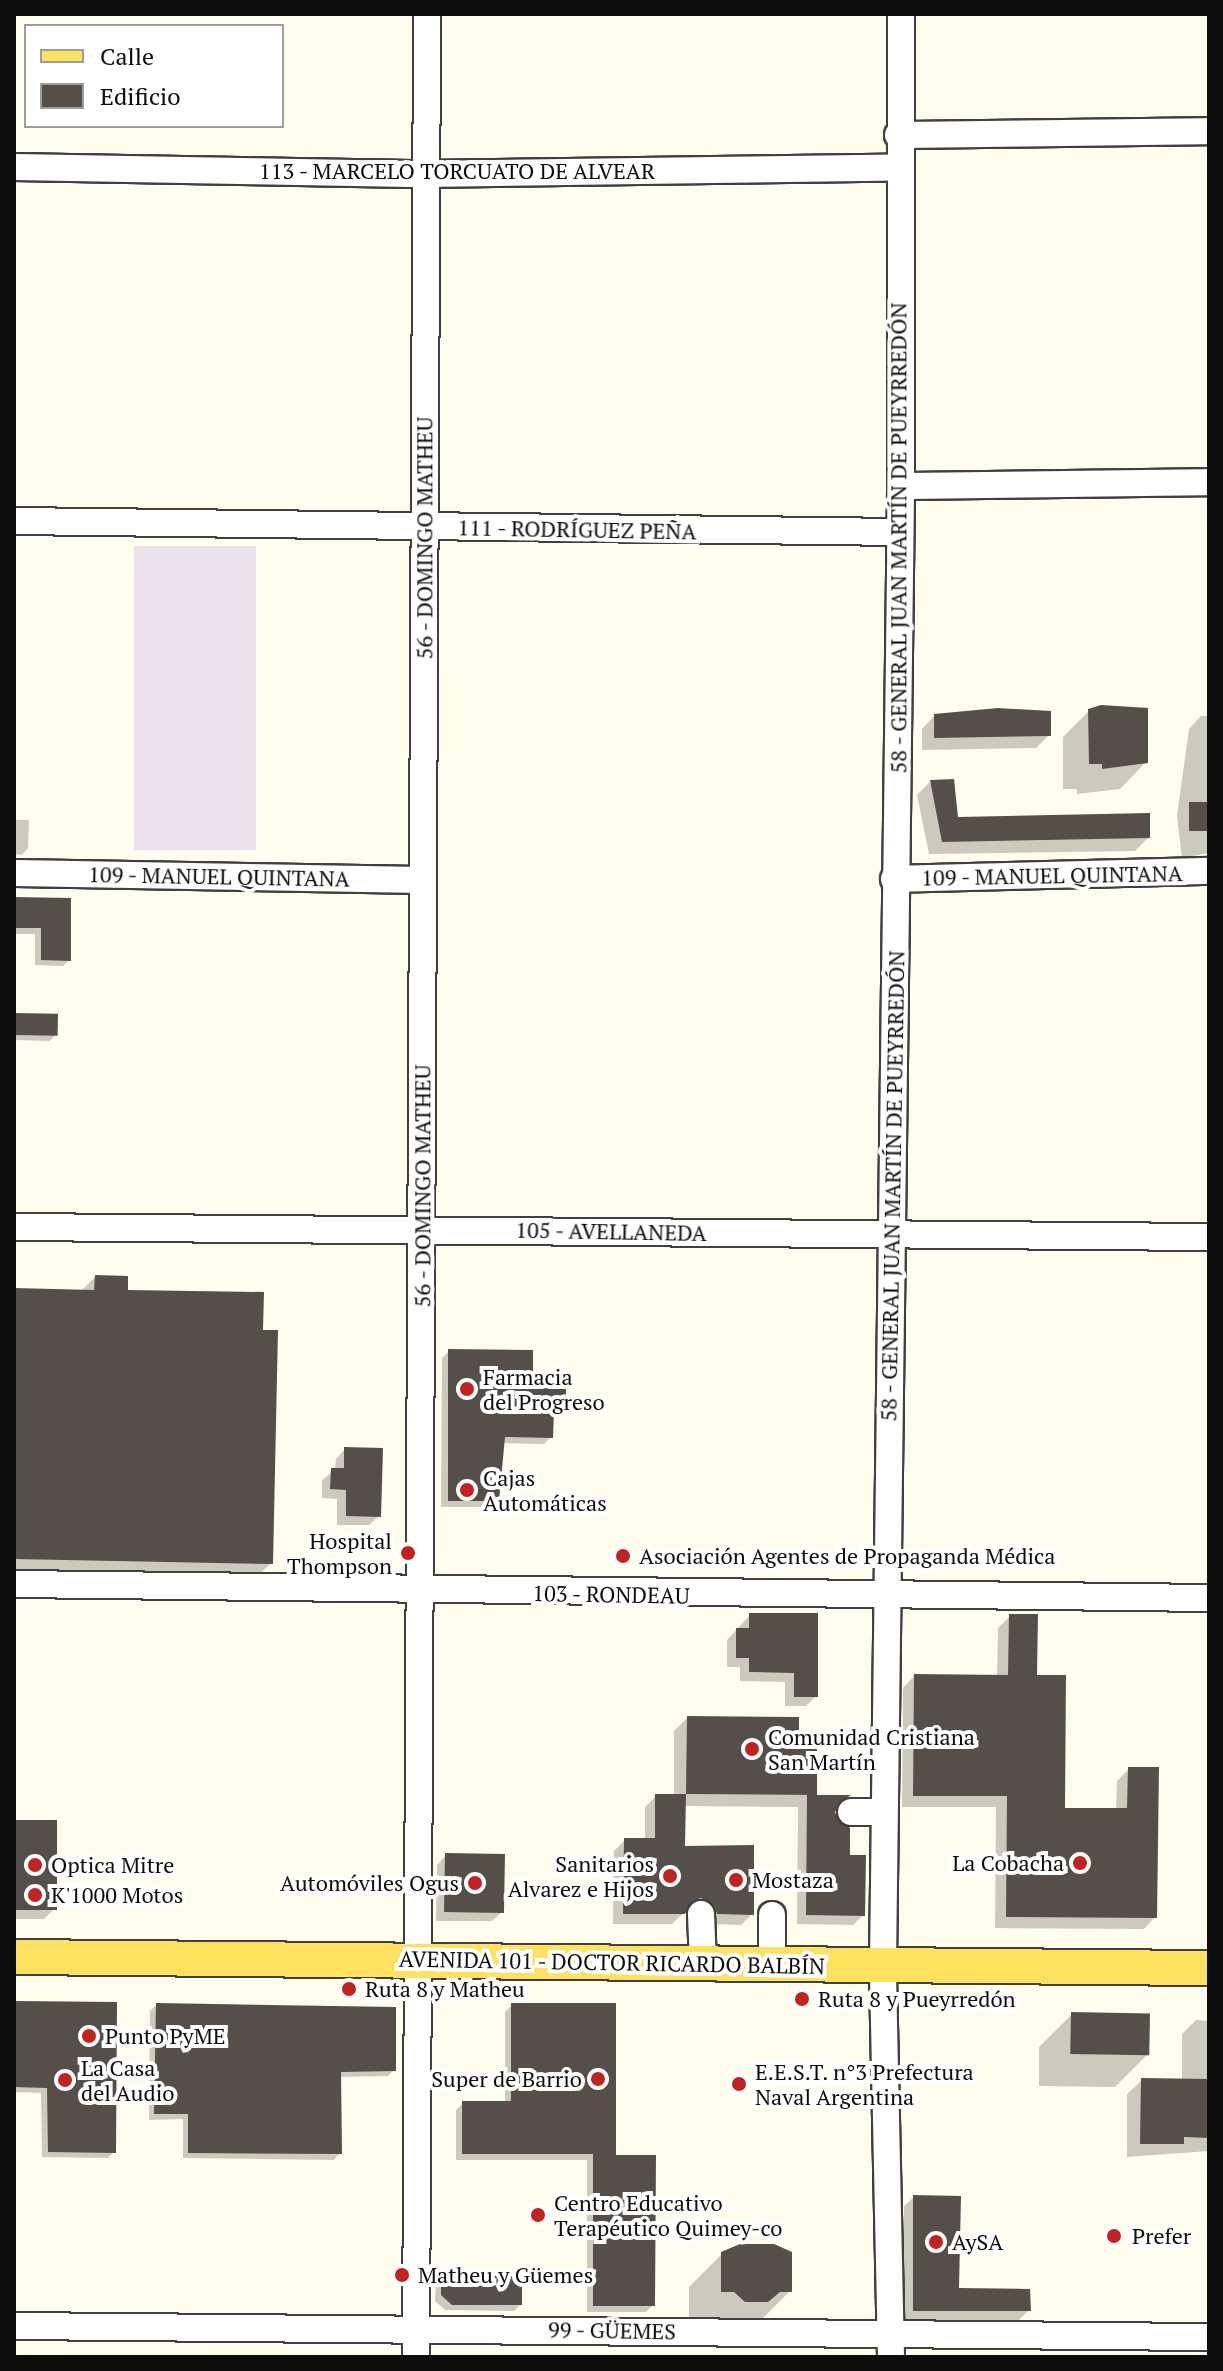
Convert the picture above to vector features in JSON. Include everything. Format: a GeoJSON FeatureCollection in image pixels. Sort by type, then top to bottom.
{"type":"FeatureCollection","features":[{"type":"Feature","properties":{"kind":"main road","name":"AVENIDA 101 - DOCTOR RICARDO BALBÍN"},"geometry":{"type":"LineString","coordinates":[[14,1957],[1209,1968]]}},
{"type":"Feature","properties":{"kind":"street","name":"56 - DOMINGO MATHEU"},"geometry":{"type":"LineString","coordinates":[[416,2357],[427,14]]}},
{"type":"Feature","properties":{"kind":"street","name":"58 - GENERAL JUAN MARTÍN DE PUEYRREDÓN"},"geometry":{"type":"LineString","coordinates":[[891,2345],[883,1965],[901,486],[898,135],[901,14]]}},
{"type":"Feature","properties":{"kind":"street"},"geometry":{"type":"LineString","coordinates":[[898,135],[1209,131]]}},
{"type":"Feature","properties":{"kind":"street","name":"113 - MARCELO TORCUATO DE ALVEAR"},"geometry":{"type":"LineString","coordinates":[[14,167],[425,174],[899,167]]}},
{"type":"Feature","properties":{"kind":"street"},"geometry":{"type":"LineString","coordinates":[[901,486],[1209,482]]}},
{"type":"Feature","properties":{"kind":"street","name":"111 - RODRÍGUEZ PEÑA"},"geometry":{"type":"LineString","coordinates":[[14,521],[900,532]]}},
{"type":"Feature","properties":{"kind":"street","name":"109 - MANUEL QUINTANA"},"geometry":{"type":"LineString","coordinates":[[894,879],[1209,871]]}},
{"type":"Feature","properties":{"kind":"street","name":"109 - MANUEL QUINTANA"},"geometry":{"type":"LineString","coordinates":[[14,873],[423,880]]}},
{"type":"Feature","properties":{"kind":"street","name":"105 - AVELLANEDA"},"geometry":{"type":"LineString","coordinates":[[14,1227],[1209,1237]]}},
{"type":"Feature","properties":{"kind":"street","name":"103 - RONDEAU"},"geometry":{"type":"LineString","coordinates":[[14,1584],[886,1598],[1209,1598]]}},
{"type":"Feature","properties":{"kind":"street"},"geometry":{"type":"LineString","coordinates":[[851,1812],[884,1812]]}},
{"type":"Feature","properties":{"kind":"street"},"geometry":{"type":"LineString","coordinates":[[701,1914],[703,1963]]}},
{"type":"Feature","properties":{"kind":"street"},"geometry":{"type":"LineString","coordinates":[[772,1915],[772,1964]]}},
{"type":"Feature","properties":{"kind":"street","name":"99 - GÜEMES"},"geometry":{"type":"LineString","coordinates":[[14,2326],[416,2328],[891,2345],[1209,2337]]}},
{"type":"Feature","properties":{"kind":"shaded area"},"geometry":{"type":"Polygon","coordinates":[[[134,546],[256,546],[256,850],[134,850],[134,546]]]}},
{"type":"Feature","properties":{"kind":"building"},"geometry":{"type":"Polygon","coordinates":[[[1101,705],[1148,708],[1148,763],[1102,769],[1102,764],[1089,764],[1088,709],[1101,705]]]}},
{"type":"Feature","properties":{"kind":"building"},"geometry":{"type":"Polygon","coordinates":[[[998,708],[1051,711],[1051,736],[934,738],[934,714],[998,708]]]}},
{"type":"Feature","properties":{"kind":"building"},"geometry":{"type":"Polygon","coordinates":[[[954,779],[958,817],[1150,813],[1150,838],[942,842],[930,780],[954,779]]]}},
{"type":"Feature","properties":{"kind":"building"},"geometry":{"type":"Polygon","coordinates":[[[1189,802],[1209,802],[1209,831],[1189,831],[1189,802]]]}},
{"type":"Feature","properties":{"kind":"building"},"geometry":{"type":"Polygon","coordinates":[[[14,897],[71,898],[71,961],[41,960],[41,928],[14,928],[14,897]]]}},
{"type":"Feature","properties":{"kind":"building"},"geometry":{"type":"Polygon","coordinates":[[[14,1013],[58,1014],[58,1036],[14,1035],[14,1013]]]}},
{"type":"Feature","properties":{"kind":"building"},"geometry":{"type":"Polygon","coordinates":[[[95,1275],[128,1276],[128,1290],[264,1292],[263,1330],[278,1330],[273,1564],[14,1559],[14,1288],[94,1290],[95,1275]]]}},
{"type":"Feature","properties":{"kind":"building"},"geometry":{"type":"Polygon","coordinates":[[[448,1349],[533,1350],[533,1379],[566,1380],[566,1410],[554,1410],[553,1438],[505,1437],[499,1501],[448,1501],[448,1349]]]}},
{"type":"Feature","properties":{"kind":"building"},"geometry":{"type":"Polygon","coordinates":[[[344,1447],[383,1448],[381,1517],[346,1516],[346,1490],[330,1489],[331,1468],[344,1468],[344,1447]]]}},
{"type":"Feature","properties":{"kind":"building"},"geometry":{"type":"Polygon","coordinates":[[[749,1613],[818,1613],[818,1697],[794,1697],[794,1673],[749,1672],[749,1658],[736,1658],[736,1628],[749,1628],[749,1613]]]}},
{"type":"Feature","properties":{"kind":"building"},"geometry":{"type":"Polygon","coordinates":[[[1009,1614],[1038,1614],[1037,1675],[1066,1675],[1065,1808],[1127,1808],[1128,1767],[1159,1767],[1157,1918],[1006,1917],[1007,1796],[913,1796],[914,1674],[1008,1675],[1009,1614]]]}},
{"type":"Feature","properties":{"kind":"building","name":"Comunidad Cristiana San Martín"},"geometry":{"type":"Polygon","coordinates":[[[687,1716],[799,1717],[799,1734],[817,1734],[817,1795],[686,1794],[687,1716]]]}},
{"type":"Feature","properties":{"kind":"building"},"geometry":{"type":"Polygon","coordinates":[[[655,1794],[686,1794],[685,1846],[754,1845],[754,1915],[717,1914],[714,1905],[701,1898],[692,1901],[685,1914],[623,1914],[624,1838],[655,1838],[655,1794]]]}},
{"type":"Feature","properties":{"kind":"building"},"geometry":{"type":"Polygon","coordinates":[[[807,1795],[851,1795],[838,1803],[835,1813],[850,1828],[850,1855],[866,1855],[865,1916],[806,1915],[807,1795]]]}},
{"type":"Feature","properties":{"kind":"building"},"geometry":{"type":"Polygon","coordinates":[[[14,1820],[57,1820],[57,1910],[14,1910],[14,1820]]]}},
{"type":"Feature","properties":{"kind":"building","name":"Automóviles Ogus"},"geometry":{"type":"Polygon","coordinates":[[[445,1853],[505,1854],[504,1913],[444,1912],[445,1853]]]}},
{"type":"Feature","properties":{"kind":"building","name":"La Casa del Audio"},"geometry":{"type":"Polygon","coordinates":[[[14,2001],[117,2002],[116,2153],[48,2152],[47,2088],[14,2087],[14,2001]]]}},
{"type":"Feature","properties":{"kind":"building"},"geometry":{"type":"Polygon","coordinates":[[[156,2003],[396,2007],[396,2071],[341,2072],[342,2154],[188,2153],[188,2114],[154,2114],[156,2003]]]}},
{"type":"Feature","properties":{"kind":"building"},"geometry":{"type":"Polygon","coordinates":[[[511,2003],[616,2003],[616,2155],[656,2155],[655,2306],[593,2306],[593,2154],[462,2154],[462,2101],[511,2101],[511,2003]]]}},
{"type":"Feature","properties":{"kind":"building"},"geometry":{"type":"Polygon","coordinates":[[[1071,2012],[1150,2013],[1149,2055],[1070,2054],[1071,2012]]]}},
{"type":"Feature","properties":{"kind":"building"},"geometry":{"type":"Polygon","coordinates":[[[1141,2078],[1209,2079],[1209,2138],[1184,2137],[1184,2144],[1140,2144],[1141,2078]]]}},
{"type":"Feature","properties":{"kind":"building","name":"AySA"},"geometry":{"type":"Polygon","coordinates":[[[913,2195],[961,2196],[959,2288],[1030,2289],[1031,2311],[913,2311],[913,2195]]]}},
{"type":"Feature","properties":{"kind":"building"},"geometry":{"type":"Polygon","coordinates":[[[740,2244],[774,2244],[792,2252],[792,2292],[780,2292],[768,2302],[745,2302],[734,2292],[721,2292],[721,2252],[740,2244]]]}},
{"type":"Feature","properties":{"kind":"building"},"geometry":{"type":"Polygon","coordinates":[[[441,2275],[522,2275],[522,2305],[452,2305],[441,2295],[441,2275]]]}},
{"type":"Feature","properties":{"kind":"place","name":"Farmacia del Progreso"},"geometry":{"type":"Point","coordinates":[467,1389]}},
{"type":"Feature","properties":{"kind":"place","name":"Cajas Automáticas"},"geometry":{"type":"Point","coordinates":[467,1490]}},
{"type":"Feature","properties":{"kind":"place","name":"Hospital Thompson"},"geometry":{"type":"Point","coordinates":[408,1553]}},
{"type":"Feature","properties":{"kind":"place","name":"Asociación Agentes de Propaganda Médica"},"geometry":{"type":"Point","coordinates":[623,1556]}},
{"type":"Feature","properties":{"kind":"place","name":"Comunidad Cristiana San Martín"},"geometry":{"type":"Point","coordinates":[752,1749]}},
{"type":"Feature","properties":{"kind":"place","name":"La Cobacha"},"geometry":{"type":"Point","coordinates":[1080,1863]}},
{"type":"Feature","properties":{"kind":"place","name":"Optica Mitre"},"geometry":{"type":"Point","coordinates":[35,1865]}},
{"type":"Feature","properties":{"kind":"place","name":"Sanitarios Alvarez e Hijos"},"geometry":{"type":"Point","coordinates":[670,1876]}},
{"type":"Feature","properties":{"kind":"place","name":"Mostaza"},"geometry":{"type":"Point","coordinates":[736,1880]}},
{"type":"Feature","properties":{"kind":"place","name":"Automóviles Ogus"},"geometry":{"type":"Point","coordinates":[475,1883]}},
{"type":"Feature","properties":{"kind":"place","name":"K'1000 Motos"},"geometry":{"type":"Point","coordinates":[35,1895]}},
{"type":"Feature","properties":{"kind":"place","name":"Ruta 8 y Matheu"},"geometry":{"type":"Point","coordinates":[349,1989]}},
{"type":"Feature","properties":{"kind":"place","name":"Ruta 8 y Pueyrredón"},"geometry":{"type":"Point","coordinates":[802,1999]}},
{"type":"Feature","properties":{"kind":"place","name":"Punto PyME"},"geometry":{"type":"Point","coordinates":[89,2036]}},
{"type":"Feature","properties":{"kind":"place","name":"Super de Barrio"},"geometry":{"type":"Point","coordinates":[598,2079]}},
{"type":"Feature","properties":{"kind":"place","name":"La Casa del Audio"},"geometry":{"type":"Point","coordinates":[65,2080]}},
{"type":"Feature","properties":{"kind":"place","name":"E.E.S.T. n°3 Prefectura Naval Argentina"},"geometry":{"type":"Point","coordinates":[739,2084]}},
{"type":"Feature","properties":{"kind":"place","name":"Centro Educativo Terapéutico Quimey-co"},"geometry":{"type":"Point","coordinates":[538,2215]}},
{"type":"Feature","properties":{"kind":"place","name":"Prefer"},"geometry":{"type":"Point","coordinates":[1114,2236]}},
{"type":"Feature","properties":{"kind":"place","name":"AySA"},"geometry":{"type":"Point","coordinates":[936,2242]}},
{"type":"Feature","properties":{"kind":"place","name":"Matheu y Güemes"},"geometry":{"type":"Point","coordinates":[402,2275]}}]}
